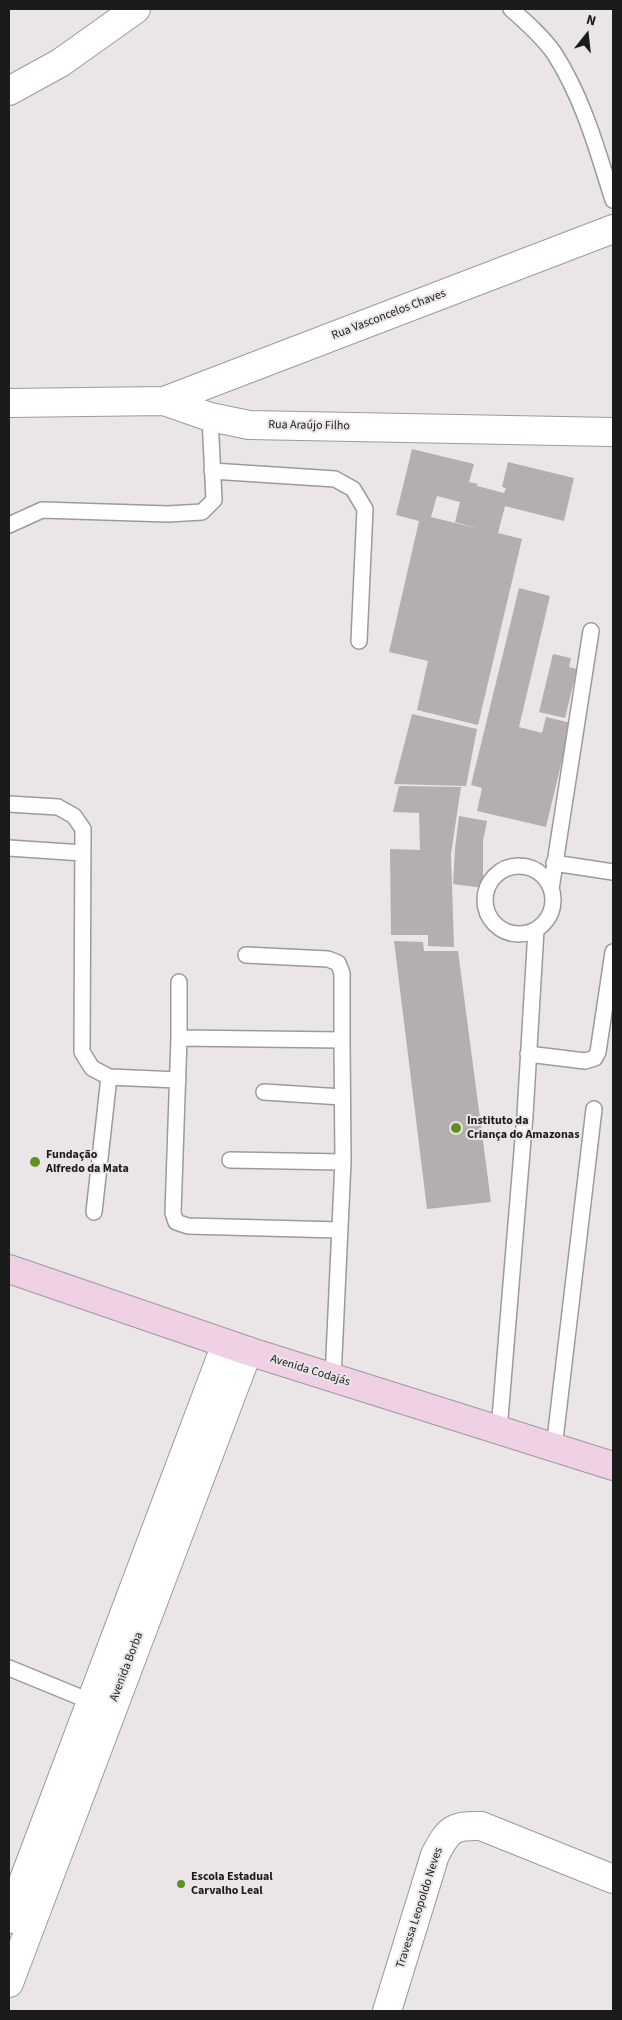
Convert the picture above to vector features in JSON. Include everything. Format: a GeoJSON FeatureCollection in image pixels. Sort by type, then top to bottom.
{"type":"FeatureCollection","features":[{"type":"Feature","properties":{"kind":"street"},"geometry":{"type":"LineString","coordinates":[[9,91],[60,64],[136,9]]}},
{"type":"Feature","properties":{"kind":"street","name":"Rua Vasconcelos Chaves"},"geometry":{"type":"LineString","coordinates":[[164,401],[613,229]]}},
{"type":"Feature","properties":{"kind":"street","name":"Rua Araújo Filho"},"geometry":{"type":"LineString","coordinates":[[9,403],[164,401],[210,417],[250,425],[613,432]]}},
{"type":"Feature","properties":{"kind":"street","name":"Avenida Codajás"},"geometry":{"type":"LineString","coordinates":[[9,1269],[237,1348],[613,1466]]}},
{"type":"Feature","properties":{"kind":"street","name":"Avenida Borba"},"geometry":{"type":"LineString","coordinates":[[9,1919],[92,1702],[237,1348]]}},
{"type":"Feature","properties":{"kind":"street","name":"Avenida Borba"},"geometry":{"type":"LineString","coordinates":[[9,1983],[237,1348]]}},
{"type":"Feature","properties":{"kind":"street","name":"Travessa Leopoldo Neves"},"geometry":{"type":"LineString","coordinates":[[387,2011],[435,1855],[446,1834],[463,1825],[481,1826],[613,1879]]}},
{"type":"Feature","properties":{"kind":"lane"},"geometry":{"type":"LineString","coordinates":[[511,9],[541,37],[568,79],[584,112],[613,200]]}},
{"type":"Feature","properties":{"kind":"lane"},"geometry":{"type":"LineString","coordinates":[[9,525],[42,510],[168,514],[202,512],[214,500],[210,417]]}},
{"type":"Feature","properties":{"kind":"lane"},"geometry":{"type":"LineString","coordinates":[[212,471],[335,479],[352,489],[365,509],[359,642]]}},
{"type":"Feature","properties":{"kind":"lane"},"geometry":{"type":"LineString","coordinates":[[551,889],[545,879],[536,871],[525,867],[513,867],[502,871],[493,878],[487,889],[485,900],[487,912],[493,922],[502,930],[513,934],[525,934],[536,930],[545,922],[551,912],[554,863],[592,631]]}},
{"type":"Feature","properties":{"kind":"lane"},"geometry":{"type":"LineString","coordinates":[[9,804],[58,807],[74,816],[83,829],[82,1052],[92,1068],[109,1077],[178,1080]]}},
{"type":"Feature","properties":{"kind":"lane"},"geometry":{"type":"LineString","coordinates":[[9,848],[83,854]]}},
{"type":"Feature","properties":{"kind":"lane"},"geometry":{"type":"LineString","coordinates":[[554,863],[613,872]]}},
{"type":"Feature","properties":{"kind":"lane"},"geometry":{"type":"LineString","coordinates":[[500,1430],[536,930]]}},
{"type":"Feature","properties":{"kind":"lane"},"geometry":{"type":"LineString","coordinates":[[528,1054],[585,1061],[595,1058],[598,1052],[613,952]]}},
{"type":"Feature","properties":{"kind":"lane"},"geometry":{"type":"LineString","coordinates":[[246,955],[328,958],[338,963],[342,973],[343,1162],[332,1378]]}},
{"type":"Feature","properties":{"kind":"lane"},"geometry":{"type":"LineString","coordinates":[[179,982],[178,1080],[173,1213],[176,1222],[188,1226],[339,1230]]}},
{"type":"Feature","properties":{"kind":"lane"},"geometry":{"type":"LineString","coordinates":[[179,1038],[342,1040]]}},
{"type":"Feature","properties":{"kind":"lane"},"geometry":{"type":"LineString","coordinates":[[94,1212],[109,1077]]}},
{"type":"Feature","properties":{"kind":"lane"},"geometry":{"type":"LineString","coordinates":[[264,1092],[342,1097]]}},
{"type":"Feature","properties":{"kind":"lane"},"geometry":{"type":"LineString","coordinates":[[554,1448],[594,1109]]}},
{"type":"Feature","properties":{"kind":"lane"},"geometry":{"type":"LineString","coordinates":[[230,1160],[343,1162]]}},
{"type":"Feature","properties":{"kind":"lane"},"geometry":{"type":"LineString","coordinates":[[9,1668],[92,1702]]}},
{"type":"Feature","properties":{"kind":"building"},"geometry":{"type":"Polygon","coordinates":[[[412,449],[474,464],[469,482],[504,493],[506,488],[502,487],[508,462],[574,478],[564,521],[505,506],[498,533],[522,539],[478,725],[417,710],[428,661],[389,652],[419,521],[396,515],[412,449]],[[437,496],[431,517],[480,529],[455,522],[460,502],[437,496]]]}},
{"type":"Feature","properties":{"kind":"building"},"geometry":{"type":"Polygon","coordinates":[[[519,588],[550,596],[519,727],[542,733],[546,717],[571,723],[546,827],[477,811],[482,788],[471,785],[519,588]]]}},
{"type":"Feature","properties":{"kind":"building"},"geometry":{"type":"Polygon","coordinates":[[[553,654],[571,658],[569,667],[577,669],[565,718],[539,712],[553,654]]]}},
{"type":"Feature","properties":{"kind":"building"},"geometry":{"type":"Polygon","coordinates":[[[412,714],[477,729],[466,786],[394,784],[412,714]]]}},
{"type":"Feature","properties":{"kind":"building"},"geometry":{"type":"Polygon","coordinates":[[[399,786],[461,787],[451,854],[454,947],[428,946],[428,935],[391,935],[390,849],[420,850],[419,813],[393,812],[399,786]]]}},
{"type":"Feature","properties":{"kind":"building"},"geometry":{"type":"Polygon","coordinates":[[[459,816],[487,821],[483,841],[483,888],[453,884],[459,816]]]}},
{"type":"Feature","properties":{"kind":"building"},"geometry":{"type":"Polygon","coordinates":[[[394,941],[423,942],[424,951],[458,951],[491,1202],[427,1209],[394,941]]]}},
{"type":"Feature","properties":{"kind":"place","name":"Instituto da Criança do Amazonas"},"geometry":{"type":"Point","coordinates":[456,1128]}},
{"type":"Feature","properties":{"kind":"place","name":"Fundação Alfredo da Mata"},"geometry":{"type":"Point","coordinates":[35,1162]}},
{"type":"Feature","properties":{"kind":"place","name":"Escola Estadual Carvalho Leal"},"geometry":{"type":"Point","coordinates":[181,1884]}}]}
